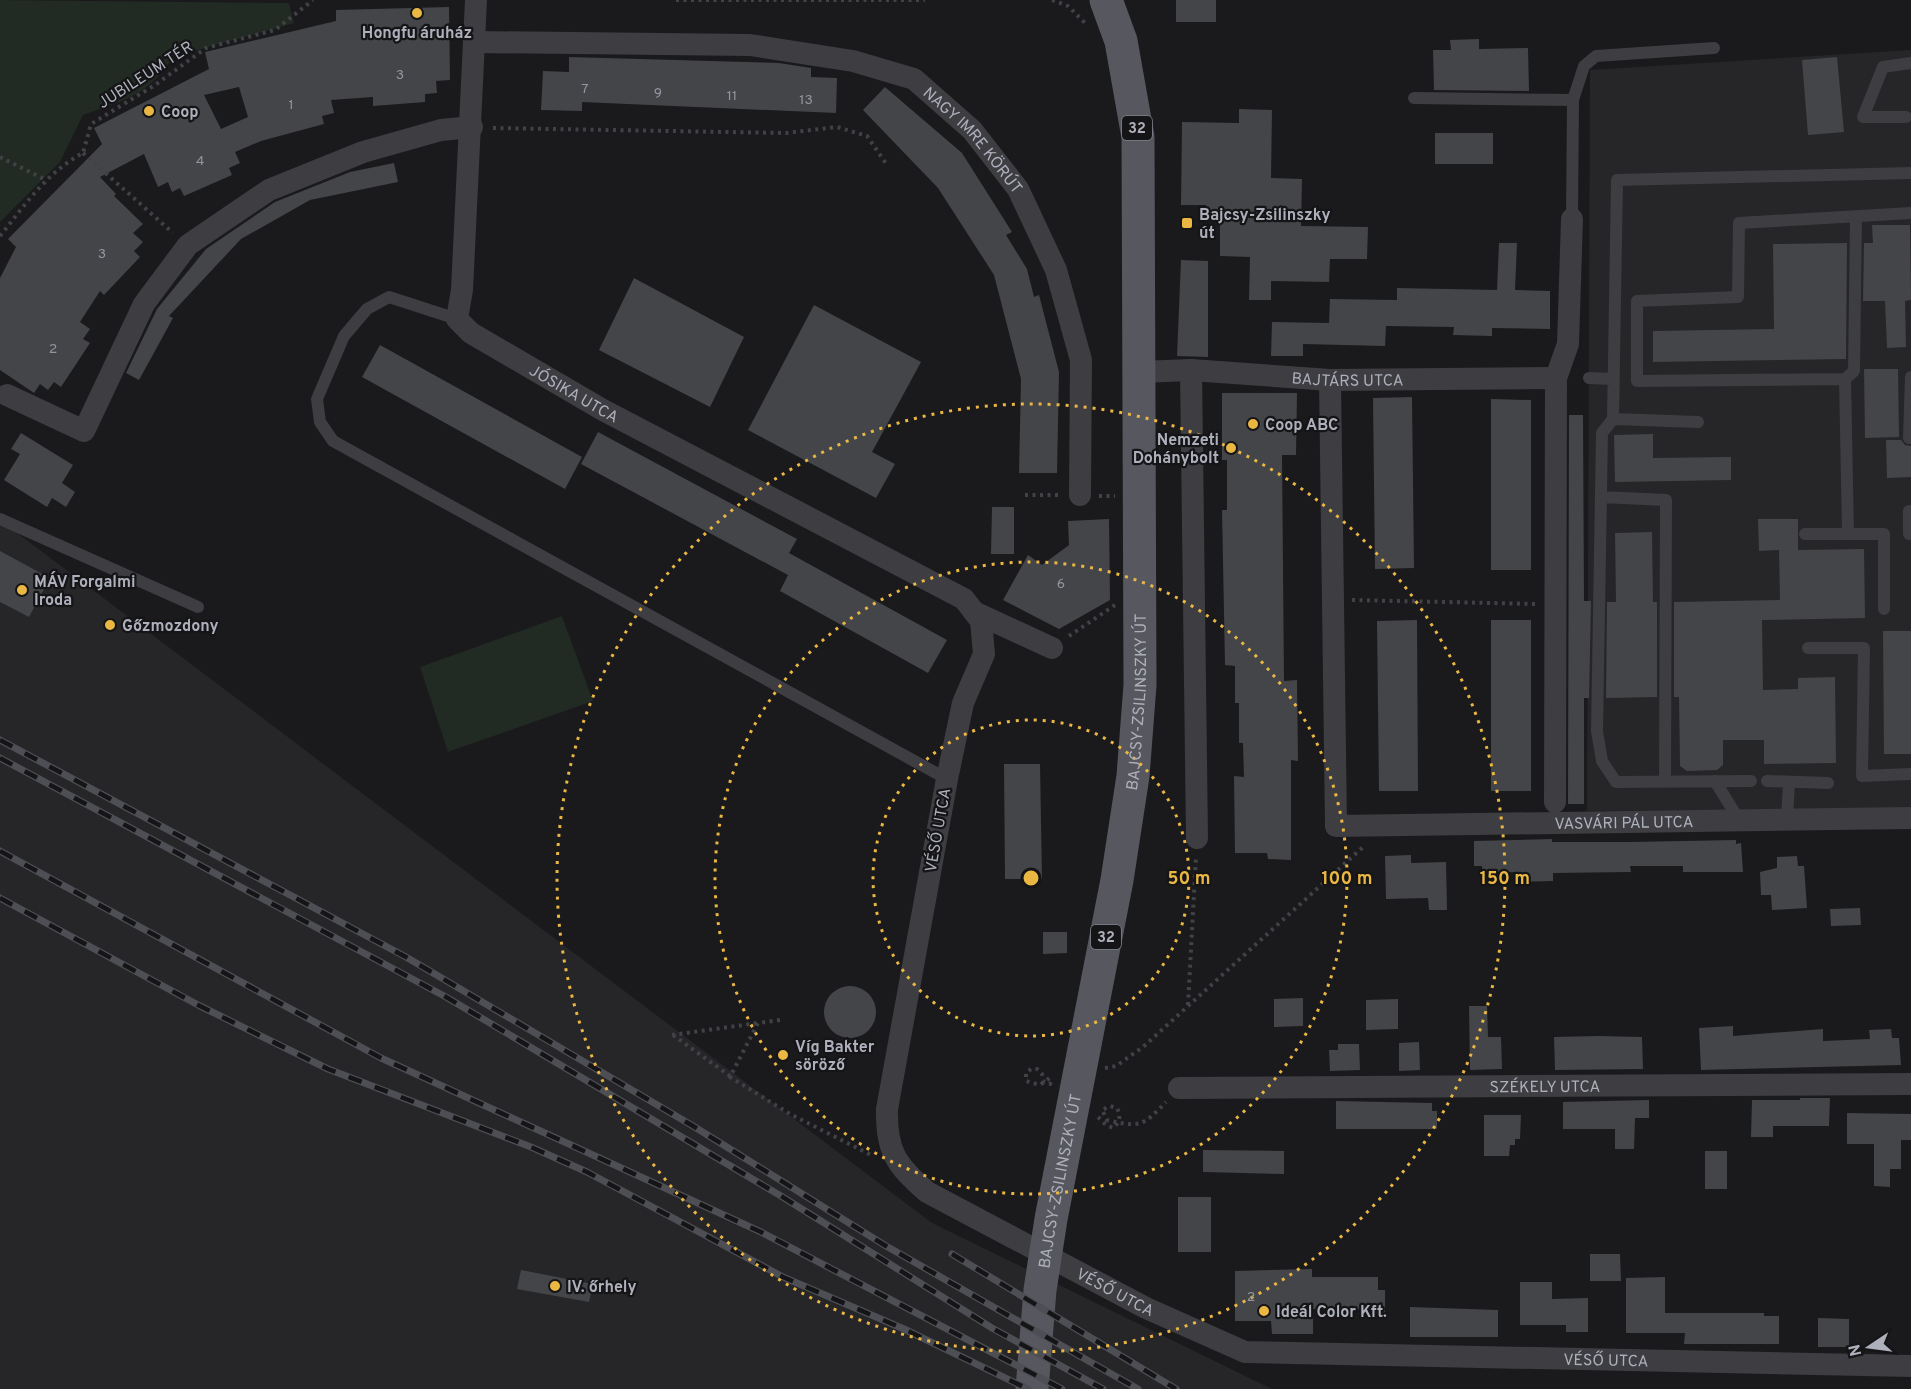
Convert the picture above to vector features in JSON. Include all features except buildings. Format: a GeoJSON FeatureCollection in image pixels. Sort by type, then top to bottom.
{"type":"FeatureCollection","features":[{"type":"Feature","properties":{"kind":"main road","name":"BAJCSY-ZSILINSZKY ÚT"},"geometry":{"type":"LineString","coordinates":[[1032,1389],[1040,1290],[1051,1219],[1117,880],[1133,776],[1140,685],[1142,580],[1138,137],[1107,36],[1106,0]]}},
{"type":"Feature","properties":{"kind":"main road"},"geometry":{"type":"LineString","coordinates":[[1107,36],[1128,0]]}},
{"type":"Feature","properties":{"kind":"street"},"geometry":{"type":"LineString","coordinates":[[457,319],[462,290],[472,127],[476,0]]}},
{"type":"Feature","properties":{"kind":"street","name":"NAGY IMRE KÖRÚT"},"geometry":{"type":"LineString","coordinates":[[476,42],[750,45],[853,61],[914,79],[972,130],[1018,189],[1056,270],[1081,360],[1080,495]]}},
{"type":"Feature","properties":{"kind":"street"},"geometry":{"type":"LineString","coordinates":[[7,395],[84,430],[144,304],[188,245],[269,189],[363,152],[441,130],[472,127]]}},
{"type":"Feature","properties":{"kind":"street"},"geometry":{"type":"LineString","coordinates":[[1555,802],[1556,378],[1569,344],[1572,219]]}},
{"type":"Feature","properties":{"kind":"street","name":"JÓSIKA UTCA"},"geometry":{"type":"LineString","coordinates":[[457,319],[471,333],[603,410],[964,599],[978,617],[1052,648]]}},
{"type":"Feature","properties":{"kind":"street"},"geometry":{"type":"LineString","coordinates":[[1191,370],[1197,838]]}},
{"type":"Feature","properties":{"kind":"street","name":"BAJTÁRS UTCA"},"geometry":{"type":"LineString","coordinates":[[1140,372],[1191,370],[1330,380],[1556,378]]}},
{"type":"Feature","properties":{"kind":"street"},"geometry":{"type":"LineString","coordinates":[[1330,380],[1334,600]]}},
{"type":"Feature","properties":{"kind":"street","name":"VASVÁRI PÁL UTCA"},"geometry":{"type":"LineString","coordinates":[[1334,600],[1336,826],[1911,818]]}},
{"type":"Feature","properties":{"kind":"street","name":"VÉSŐ UTCA"},"geometry":{"type":"LineString","coordinates":[[978,617],[984,654],[963,703],[946,779],[887,1109],[886,1132],[890,1148],[899,1165],[927,1192],[1146,1308],[1245,1352],[1911,1366]]}},
{"type":"Feature","properties":{"kind":"street","name":"SZÉKELY UTCA"},"geometry":{"type":"LineString","coordinates":[[1179,1088],[1911,1084]]}},
{"type":"Feature","properties":{"kind":"lane"},"geometry":{"type":"LineString","coordinates":[[1572,219],[1573,100],[1584,66],[1596,56],[1714,48]]}},
{"type":"Feature","properties":{"kind":"lane"},"geometry":{"type":"LineString","coordinates":[[1906,117],[1863,117],[1883,67],[1911,63]]}},
{"type":"Feature","properties":{"kind":"lane"},"geometry":{"type":"LineString","coordinates":[[1414,98],[1573,100]]}},
{"type":"Feature","properties":{"kind":"lane"},"geometry":{"type":"LineString","coordinates":[[1751,781],[1616,782],[1602,761],[1597,732],[1602,434],[1613,418],[1617,180],[1911,173]]}},
{"type":"Feature","properties":{"kind":"lane"},"geometry":{"type":"LineString","coordinates":[[1856,216],[1854,371],[1845,380],[1637,381],[1637,301],[1738,297],[1739,224],[1856,216],[1911,213]]}},
{"type":"Feature","properties":{"kind":"lane"},"geometry":{"type":"LineString","coordinates":[[457,319],[388,297],[367,309],[344,336],[317,399],[320,422],[333,441],[946,779]]}},
{"type":"Feature","properties":{"kind":"lane"},"geometry":{"type":"LineString","coordinates":[[1909,438],[1911,377]]}},
{"type":"Feature","properties":{"kind":"lane"},"geometry":{"type":"LineString","coordinates":[[1589,378],[1613,379]]}},
{"type":"Feature","properties":{"kind":"lane"},"geometry":{"type":"LineString","coordinates":[[1845,380],[1848,534]]}},
{"type":"Feature","properties":{"kind":"lane"},"geometry":{"type":"LineString","coordinates":[[1613,418],[1698,422]]}},
{"type":"Feature","properties":{"kind":"lane"},"geometry":{"type":"LineString","coordinates":[[1601,498],[1666,500],[1665,782]]}},
{"type":"Feature","properties":{"kind":"lane"},"geometry":{"type":"LineString","coordinates":[[1909,511],[1909,534],[1911,534]]}},
{"type":"Feature","properties":{"kind":"lane"},"geometry":{"type":"LineString","coordinates":[[0,519],[198,607]]}},
{"type":"Feature","properties":{"kind":"lane"},"geometry":{"type":"LineString","coordinates":[[1805,534],[1884,534],[1884,609]]}},
{"type":"Feature","properties":{"kind":"lane"},"geometry":{"type":"LineString","coordinates":[[1808,648],[1864,648],[1862,776],[1911,774]]}},
{"type":"Feature","properties":{"kind":"lane"},"geometry":{"type":"LineString","coordinates":[[1715,781],[1739,820]]}},
{"type":"Feature","properties":{"kind":"lane"},"geometry":{"type":"LineString","coordinates":[[1767,781],[1828,783]]}},
{"type":"Feature","properties":{"kind":"lane"},"geometry":{"type":"LineString","coordinates":[[1787,819],[1789,782]]}},
{"type":"Feature","properties":{"kind":"path","name":"JUBILEUM TÉR"},"geometry":{"type":"LineString","coordinates":[[83,153],[91,124],[155,85],[206,48],[275,30],[313,0]]}},
{"type":"Feature","properties":{"kind":"path"},"geometry":{"type":"LineString","coordinates":[[675,0],[925,0]]}},
{"type":"Feature","properties":{"kind":"path"},"geometry":{"type":"LineString","coordinates":[[1052,0],[1068,6],[1107,36]]}},
{"type":"Feature","properties":{"kind":"path"},"geometry":{"type":"LineString","coordinates":[[472,127],[786,133],[837,127],[867,136],[887,165]]}},
{"type":"Feature","properties":{"kind":"path"},"geometry":{"type":"LineString","coordinates":[[0,236],[46,180],[63,164],[83,153],[188,245]]}},
{"type":"Feature","properties":{"kind":"path"},"geometry":{"type":"LineString","coordinates":[[0,158],[46,180]]}},
{"type":"Feature","properties":{"kind":"path"},"geometry":{"type":"LineString","coordinates":[[1025,495],[1116,496],[1118,488]]}},
{"type":"Feature","properties":{"kind":"path"},"geometry":{"type":"LineString","coordinates":[[1334,600],[1555,604]]}},
{"type":"Feature","properties":{"kind":"path"},"geometry":{"type":"LineString","coordinates":[[1052,648],[1116,605],[1115,615]]}},
{"type":"Feature","properties":{"kind":"path"},"geometry":{"type":"LineString","coordinates":[[1095,1070],[1116,1066],[1143,1047],[1330,880],[1385,826]]}},
{"type":"Feature","properties":{"kind":"path"},"geometry":{"type":"LineString","coordinates":[[1188,1006],[1197,838]]}},
{"type":"Feature","properties":{"kind":"path"},"geometry":{"type":"LineString","coordinates":[[780,1020],[672,1035],[730,1077],[790,1114],[878,1159],[880,1135],[886,1132]]}},
{"type":"Feature","properties":{"kind":"path"},"geometry":{"type":"LineString","coordinates":[[730,1077],[759,1023]]}},
{"type":"Feature","properties":{"kind":"path"},"geometry":{"type":"LineString","coordinates":[[1053,1072],[1050,1084],[1043,1081],[1042,1074],[1037,1069],[1031,1069],[1026,1074],[1026,1082],[1040,1085],[1045,1081],[1051,1077],[1062,1075]]}},
{"type":"Feature","properties":{"kind":"path"},"geometry":{"type":"LineString","coordinates":[[1095,1114],[1106,1125],[1113,1128],[1118,1123],[1120,1115],[1117,1108],[1110,1106],[1102,1110],[1107,1120],[1116,1122],[1124,1124],[1132,1126],[1147,1122],[1179,1088]]}},
{"type":"Feature","properties":{"kind":"shaded area"},"geometry":{"type":"Polygon","coordinates":[[[0,0],[289,3],[294,23],[173,57],[144,89],[124,100],[83,115],[60,162],[0,222],[0,0]]]}},
{"type":"Feature","properties":{"kind":"shaded area"},"geometry":{"type":"Polygon","coordinates":[[[1911,50],[1911,809],[1587,811],[1590,70],[1911,50]]]}},
{"type":"Feature","properties":{"kind":"shaded area"},"geometry":{"type":"Polygon","coordinates":[[[0,520],[932,1223],[1272,1389],[0,1389],[0,520]]]}},
{"type":"Feature","properties":{"kind":"shaded area"},"geometry":{"type":"Polygon","coordinates":[[[562,616],[593,701],[448,752],[420,667],[562,616]]]}},
{"type":"Feature","properties":{"kind":"railway"},"geometry":{"type":"LineString","coordinates":[[0,740],[406,957],[693,1126],[886,1246],[1138,1389]]}},
{"type":"Feature","properties":{"kind":"railway"},"geometry":{"type":"LineString","coordinates":[[0,758],[446,997],[781,1196],[992,1328],[1103,1389]]}},
{"type":"Feature","properties":{"kind":"railway"},"geometry":{"type":"LineString","coordinates":[[0,851],[381,1058],[761,1232],[1062,1389]]}},
{"type":"Feature","properties":{"kind":"railway"},"geometry":{"type":"LineString","coordinates":[[0,898],[200,1006],[328,1069],[531,1147],[587,1172],[783,1277],[904,1329],[1028,1389]]}},
{"type":"Feature","properties":{"kind":"railway"},"geometry":{"type":"LineString","coordinates":[[952,1254],[1176,1389]]}},
{"type":"Feature","properties":{"kind":"place","name":"Hongfu áruház"},"geometry":{"type":"Point","coordinates":[417,13]}},
{"type":"Feature","properties":{"kind":"place","name":"Coop"},"geometry":{"type":"Point","coordinates":[149,111]}},
{"type":"Feature","properties":{"kind":"place","name":"Bajcsy-Zsilinszky út"},"geometry":{"type":"Point","coordinates":[1187,223]}},
{"type":"Feature","properties":{"kind":"place","name":"Coop ABC"},"geometry":{"type":"Point","coordinates":[1253,424]}},
{"type":"Feature","properties":{"kind":"place","name":"Nemzeti Dohánybolt"},"geometry":{"type":"Point","coordinates":[1231,448]}},
{"type":"Feature","properties":{"kind":"place","name":"MÁV Forgalmi Iroda"},"geometry":{"type":"Point","coordinates":[22,590]}},
{"type":"Feature","properties":{"kind":"place","name":"Gőzmozdony"},"geometry":{"type":"Point","coordinates":[110,625]}},
{"type":"Feature","properties":{"kind":"place","name":"Víg Bakter söröző"},"geometry":{"type":"Point","coordinates":[783,1055]}},
{"type":"Feature","properties":{"kind":"place","name":"IV. őrhely"},"geometry":{"type":"Point","coordinates":[555,1286]}},
{"type":"Feature","properties":{"kind":"place","name":"Ideál Color Kft."},"geometry":{"type":"Point","coordinates":[1264,1311]}}]}
